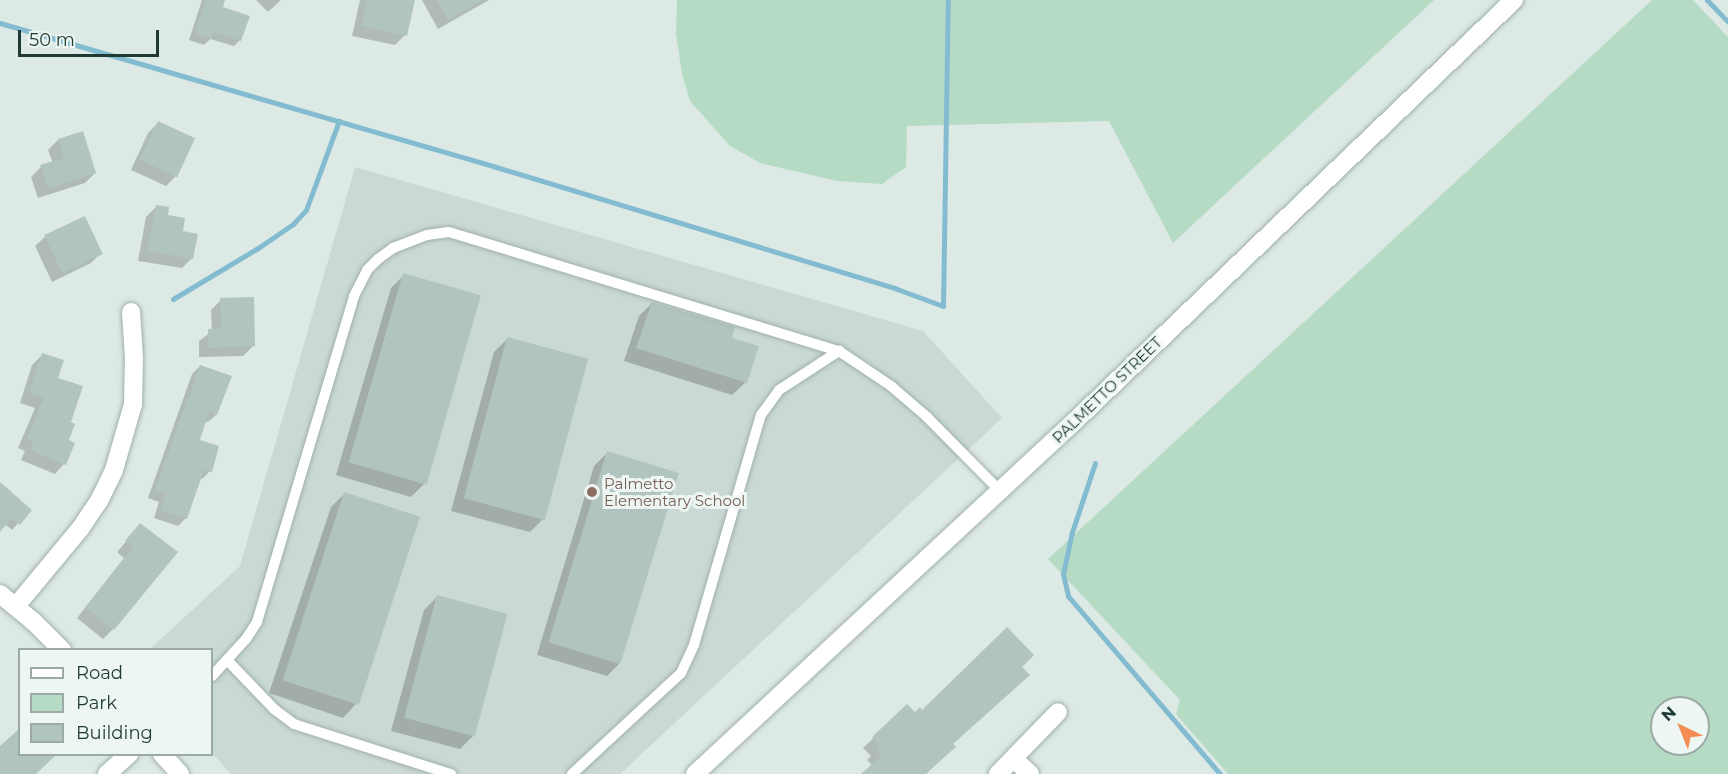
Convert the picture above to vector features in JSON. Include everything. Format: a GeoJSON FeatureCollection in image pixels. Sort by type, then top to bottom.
{"type":"FeatureCollection","features":[{"type":"Feature","properties":{"kind":"main road","name":"PALMETTO STREET"},"geometry":{"type":"LineString","coordinates":[[695,774],[1000,491],[1514,0]]}},
{"type":"Feature","properties":{"kind":"main road"},"geometry":{"type":"LineString","coordinates":[[16,606],[80,529],[99,501],[114,470],[133,404],[134,358],[130,312]]}},
{"type":"Feature","properties":{"kind":"main road"},"geometry":{"type":"LineString","coordinates":[[0,594],[60,648]]}},
{"type":"Feature","properties":{"kind":"main road"},"geometry":{"type":"LineString","coordinates":[[998,774],[1058,712]]}},
{"type":"Feature","properties":{"kind":"main road"},"geometry":{"type":"LineString","coordinates":[[107,774],[127,756]]}},
{"type":"Feature","properties":{"kind":"main road"},"geometry":{"type":"LineString","coordinates":[[164,756],[180,774]]}},
{"type":"Feature","properties":{"kind":"main road"},"geometry":{"type":"LineString","coordinates":[[1014,759],[1030,774]]}},
{"type":"Feature","properties":{"kind":"lane"},"geometry":{"type":"LineString","coordinates":[[213,675],[246,639],[257,622],[354,296],[367,270],[393,248],[427,234],[449,232],[839,351],[891,386],[927,417],[1000,491]]}},
{"type":"Feature","properties":{"kind":"lane"},"geometry":{"type":"LineString","coordinates":[[572,774],[681,673],[694,645],[761,415],[779,390],[839,351]]}},
{"type":"Feature","properties":{"kind":"lane"},"geometry":{"type":"LineString","coordinates":[[227,660],[268,704],[294,724],[451,774]]}},
{"type":"Feature","properties":{"kind":"shaded area","name":"Palmetto Elementary School"},"geometry":{"type":"Polygon","coordinates":[[[355,167],[923,331],[1002,418],[620,774],[231,774],[213,754],[213,648],[151,648],[240,566],[355,167]]]}},
{"type":"Feature","properties":{"kind":"green space"},"geometry":{"type":"Polygon","coordinates":[[[677,0],[1434,0],[1173,243],[1109,121],[907,126],[906,167],[882,184],[837,181],[760,163],[730,146],[690,101],[682,74],[676,34],[677,0]]]}},
{"type":"Feature","properties":{"kind":"green space"},"geometry":{"type":"Polygon","coordinates":[[[1652,0],[1693,0],[1728,37],[1728,774],[1228,774],[1176,714],[1180,700],[1048,559],[1652,0]]]}},
{"type":"Feature","properties":{"kind":"building"},"geometry":{"type":"Polygon","coordinates":[[[206,0],[225,0],[223,7],[250,16],[241,41],[214,32],[212,39],[195,33],[206,0]]]}},
{"type":"Feature","properties":{"kind":"building"},"geometry":{"type":"Polygon","coordinates":[[[367,0],[415,0],[407,36],[361,26],[367,0]]]}},
{"type":"Feature","properties":{"kind":"building"},"geometry":{"type":"Polygon","coordinates":[[[437,0],[483,0],[448,20],[437,0]]]}},
{"type":"Feature","properties":{"kind":"building"},"geometry":{"type":"Polygon","coordinates":[[[158,121],[195,138],[177,177],[140,160],[158,121]]]}},
{"type":"Feature","properties":{"kind":"building"},"geometry":{"type":"Polygon","coordinates":[[[83,131],[96,173],[48,189],[40,165],[64,158],[58,139],[83,131]]]}},
{"type":"Feature","properties":{"kind":"building"},"geometry":{"type":"Polygon","coordinates":[[[156,205],[169,207],[168,215],[185,218],[183,231],[198,234],[193,259],[147,251],[156,205]]]}},
{"type":"Feature","properties":{"kind":"building"},"geometry":{"type":"Polygon","coordinates":[[[85,216],[103,254],[62,273],[44,235],[85,216]]]}},
{"type":"Feature","properties":{"kind":"building"},"geometry":{"type":"Polygon","coordinates":[[[403,273],[481,295],[427,485],[349,462],[403,273]]]}},
{"type":"Feature","properties":{"kind":"building"},"geometry":{"type":"Polygon","coordinates":[[[254,297],[255,346],[208,348],[208,329],[221,329],[220,298],[254,297]]]}},
{"type":"Feature","properties":{"kind":"building"},"geometry":{"type":"Polygon","coordinates":[[[652,302],[735,327],[732,338],[759,346],[747,383],[636,348],[652,302]]]}},
{"type":"Feature","properties":{"kind":"building"},"geometry":{"type":"Polygon","coordinates":[[[507,337],[588,359],[545,520],[464,498],[507,337]]]}},
{"type":"Feature","properties":{"kind":"building"},"geometry":{"type":"Polygon","coordinates":[[[42,353],[64,360],[58,378],[83,386],[71,422],[75,424],[69,440],[75,443],[66,465],[30,450],[33,441],[27,438],[44,398],[29,393],[42,353]]]}},
{"type":"Feature","properties":{"kind":"building"},"geometry":{"type":"Polygon","coordinates":[[[200,365],[232,376],[217,415],[209,412],[200,440],[219,446],[212,472],[204,470],[187,519],[160,510],[166,494],[155,490],[200,365]]]}},
{"type":"Feature","properties":{"kind":"building"},"geometry":{"type":"Polygon","coordinates":[[[607,451],[679,473],[620,664],[549,642],[607,451]]]}},
{"type":"Feature","properties":{"kind":"building"},"geometry":{"type":"Polygon","coordinates":[[[0,482],[32,510],[20,525],[12,518],[0,532],[0,482]]]}},
{"type":"Feature","properties":{"kind":"building"},"geometry":{"type":"Polygon","coordinates":[[[344,492],[420,517],[359,705],[283,680],[344,492]]]}},
{"type":"Feature","properties":{"kind":"building"},"geometry":{"type":"Polygon","coordinates":[[[140,523],[178,552],[114,630],[86,608],[133,547],[125,541],[140,523]]]}},
{"type":"Feature","properties":{"kind":"building"},"geometry":{"type":"Polygon","coordinates":[[[437,595],[508,614],[475,737],[404,718],[437,595]]]}},
{"type":"Feature","properties":{"kind":"building"},"geometry":{"type":"Polygon","coordinates":[[[1007,627],[1034,655],[1022,667],[1030,675],[953,744],[956,747],[925,774],[861,774],[882,755],[876,749],[880,745],[872,737],[907,704],[915,712],[920,707],[922,710],[1007,627]]]}},
{"type":"Feature","properties":{"kind":"building"},"geometry":{"type":"Polygon","coordinates":[[[18,730],[18,756],[55,756],[36,774],[0,774],[0,746],[18,730]]]}},
{"type":"Feature","properties":{"kind":"waterway"},"geometry":{"type":"LineString","coordinates":[[0,23],[493,166],[897,289],[943,306],[948,0]]}},
{"type":"Feature","properties":{"kind":"waterway"},"geometry":{"type":"LineString","coordinates":[[1707,0],[1728,22]]}},
{"type":"Feature","properties":{"kind":"waterway"},"geometry":{"type":"LineString","coordinates":[[173,299],[258,248],[293,224],[306,210],[339,121]]}},
{"type":"Feature","properties":{"kind":"waterway"},"geometry":{"type":"LineString","coordinates":[[1095,463],[1072,532],[1063,574],[1068,596],[1220,774]]}},
{"type":"Feature","properties":{"kind":"place","name":"Palmetto Elementary School"},"geometry":{"type":"Point","coordinates":[592,492]}}]}
